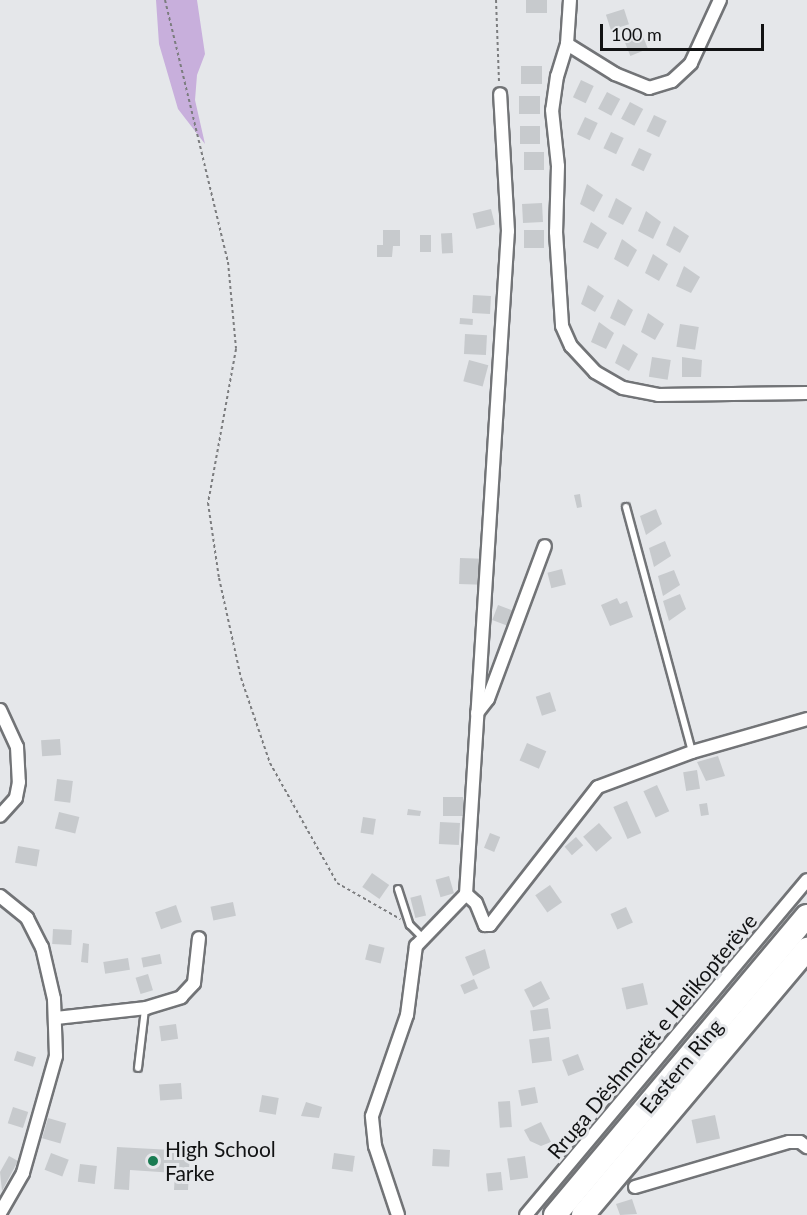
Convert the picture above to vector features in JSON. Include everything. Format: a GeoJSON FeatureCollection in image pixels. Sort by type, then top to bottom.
{"type":"FeatureCollection","features":[{"type":"Feature","properties":{"kind":"highway","name":"Eastern Ring"},"geometry":{"type":"LineString","coordinates":[[556,1212],[807,916]]}},
{"type":"Feature","properties":{"kind":"highway","name":"Eastern Ring"},"geometry":{"type":"LineString","coordinates":[[583,1215],[807,949]]}},
{"type":"Feature","properties":{"kind":"street"},"geometry":{"type":"LineString","coordinates":[[570,0],[567,45],[557,76],[552,110],[558,166],[556,232],[562,326],[571,345],[595,372],[623,388],[658,395],[807,393]]}},
{"type":"Feature","properties":{"kind":"street"},"geometry":{"type":"LineString","coordinates":[[567,45],[615,74],[649,88],[672,81],[691,63],[720,0]]}},
{"type":"Feature","properties":{"kind":"street"},"geometry":{"type":"LineString","coordinates":[[398,1215],[375,1146],[372,1116],[407,1015],[416,946],[422,937],[466,894],[477,758],[476,714],[488,591],[508,231],[500,94]]}},
{"type":"Feature","properties":{"kind":"street"},"geometry":{"type":"LineString","coordinates":[[476,714],[488,699],[545,546]]}},
{"type":"Feature","properties":{"kind":"street"},"geometry":{"type":"LineString","coordinates":[[0,710],[17,747],[19,782],[16,798],[0,816]]}},
{"type":"Feature","properties":{"kind":"street"},"geometry":{"type":"LineString","coordinates":[[466,894],[476,903],[485,925],[490,925],[598,787],[692,752],[807,719]]}},
{"type":"Feature","properties":{"kind":"street","name":"Rruga Dëshmorët e Helikopterëve"},"geometry":{"type":"LineString","coordinates":[[526,1215],[807,880]]}},
{"type":"Feature","properties":{"kind":"street"},"geometry":{"type":"LineString","coordinates":[[0,896],[33,927],[51,977],[56,1018],[56,1056],[27,1161],[0,1213]]}},
{"type":"Feature","properties":{"kind":"street"},"geometry":{"type":"LineString","coordinates":[[56,1018],[146,1008],[190,991],[196,971],[199,938]]}},
{"type":"Feature","properties":{"kind":"street"},"geometry":{"type":"LineString","coordinates":[[635,1187],[789,1142],[800,1142],[807,1148]]}},
{"type":"Feature","properties":{"kind":"lane"},"geometry":{"type":"LineString","coordinates":[[626,507],[692,752]]}},
{"type":"Feature","properties":{"kind":"lane"},"geometry":{"type":"LineString","coordinates":[[398,889],[410,925],[422,937]]}},
{"type":"Feature","properties":{"kind":"lane"},"geometry":{"type":"LineString","coordinates":[[138,1068],[146,1008]]}},
{"type":"Feature","properties":{"kind":"path"},"geometry":{"type":"LineString","coordinates":[[165,0],[228,262],[236,349],[208,503],[219,578],[241,678],[270,763],[337,883],[410,925]]}},
{"type":"Feature","properties":{"kind":"path"},"geometry":{"type":"LineString","coordinates":[[496,0],[500,94]]}},
{"type":"Feature","properties":{"kind":"shaded area"},"geometry":{"type":"Polygon","coordinates":[[[156,0],[197,0],[205,54],[197,75],[195,100],[205,144],[178,109],[159,44],[156,0]]]}},
{"type":"Feature","properties":{"kind":"building"},"geometry":{"type":"Polygon","coordinates":[[[526,0],[547,0],[547,13],[526,13],[526,0]]]}},
{"type":"Feature","properties":{"kind":"building"},"geometry":{"type":"Polygon","coordinates":[[[624,9],[629,24],[611,30],[606,15],[624,9]]]}},
{"type":"Feature","properties":{"kind":"building"},"geometry":{"type":"Polygon","coordinates":[[[642,34],[648,49],[630,56],[624,41],[642,34]]]}},
{"type":"Feature","properties":{"kind":"building"},"geometry":{"type":"Polygon","coordinates":[[[521,66],[542,66],[542,84],[521,84],[521,66]]]}},
{"type":"Feature","properties":{"kind":"building"},"geometry":{"type":"Polygon","coordinates":[[[581,80],[594,86],[586,103],[573,97],[581,80]]]}},
{"type":"Feature","properties":{"kind":"building"},"geometry":{"type":"Polygon","coordinates":[[[607,92],[620,99],[611,116],[598,109],[607,92]]]}},
{"type":"Feature","properties":{"kind":"building"},"geometry":{"type":"Polygon","coordinates":[[[519,96],[540,96],[540,114],[519,114],[519,96]]]}},
{"type":"Feature","properties":{"kind":"building"},"geometry":{"type":"Polygon","coordinates":[[[630,102],[643,109],[634,126],[621,119],[630,102]]]}},
{"type":"Feature","properties":{"kind":"building"},"geometry":{"type":"Polygon","coordinates":[[[654,115],[667,121],[659,137],[646,131],[654,115]]]}},
{"type":"Feature","properties":{"kind":"building"},"geometry":{"type":"Polygon","coordinates":[[[585,117],[598,123],[590,140],[577,134],[585,117]]]}},
{"type":"Feature","properties":{"kind":"building"},"geometry":{"type":"Polygon","coordinates":[[[520,126],[540,126],[540,144],[520,144],[520,126]]]}},
{"type":"Feature","properties":{"kind":"building"},"geometry":{"type":"Polygon","coordinates":[[[611,132],[624,138],[616,154],[603,148],[611,132]]]}},
{"type":"Feature","properties":{"kind":"building"},"geometry":{"type":"Polygon","coordinates":[[[639,148],[652,154],[644,171],[631,165],[639,148]]]}},
{"type":"Feature","properties":{"kind":"building"},"geometry":{"type":"Polygon","coordinates":[[[524,152],[544,152],[544,170],[524,170],[524,152]]]}},
{"type":"Feature","properties":{"kind":"building"},"geometry":{"type":"Polygon","coordinates":[[[587,184],[603,195],[594,212],[580,204],[587,184]]]}},
{"type":"Feature","properties":{"kind":"building"},"geometry":{"type":"Polygon","coordinates":[[[616,198],[632,208],[623,225],[608,217],[616,198]]]}},
{"type":"Feature","properties":{"kind":"building"},"geometry":{"type":"Polygon","coordinates":[[[542,203],[543,222],[523,223],[522,204],[542,203]]]}},
{"type":"Feature","properties":{"kind":"building"},"geometry":{"type":"Polygon","coordinates":[[[491,209],[495,225],[476,229],[473,214],[491,209]]]}},
{"type":"Feature","properties":{"kind":"building"},"geometry":{"type":"Polygon","coordinates":[[[646,211],[661,222],[653,239],[638,231],[646,211]]]}},
{"type":"Feature","properties":{"kind":"building"},"geometry":{"type":"Polygon","coordinates":[[[591,222],[607,233],[598,249],[583,242],[591,222]]]}},
{"type":"Feature","properties":{"kind":"building"},"geometry":{"type":"Polygon","coordinates":[[[674,226],[689,236],[680,253],[666,245],[674,226]]]}},
{"type":"Feature","properties":{"kind":"building"},"geometry":{"type":"Polygon","coordinates":[[[383,230],[400,230],[400,246],[393,246],[392,257],[377,257],[377,245],[383,245],[383,230]]]}},
{"type":"Feature","properties":{"kind":"building"},"geometry":{"type":"Polygon","coordinates":[[[524,230],[544,230],[544,248],[524,248],[524,230]]]}},
{"type":"Feature","properties":{"kind":"building"},"geometry":{"type":"Polygon","coordinates":[[[452,233],[453,253],[442,254],[441,234],[452,233]]]}},
{"type":"Feature","properties":{"kind":"building"},"geometry":{"type":"Polygon","coordinates":[[[420,235],[431,235],[431,252],[420,252],[420,235]]]}},
{"type":"Feature","properties":{"kind":"building"},"geometry":{"type":"Polygon","coordinates":[[[622,239],[637,250],[628,267],[614,259],[622,239]]]}},
{"type":"Feature","properties":{"kind":"building"},"geometry":{"type":"Polygon","coordinates":[[[653,254],[668,264],[659,281],[645,273],[653,254]]]}},
{"type":"Feature","properties":{"kind":"building"},"geometry":{"type":"Polygon","coordinates":[[[684,266],[700,277],[691,293],[676,286],[684,266]]]}},
{"type":"Feature","properties":{"kind":"building"},"geometry":{"type":"Polygon","coordinates":[[[588,285],[604,296],[595,312],[581,304],[588,285]]]}},
{"type":"Feature","properties":{"kind":"building"},"geometry":{"type":"Polygon","coordinates":[[[473,295],[491,296],[490,314],[472,313],[473,295]]]}},
{"type":"Feature","properties":{"kind":"building"},"geometry":{"type":"Polygon","coordinates":[[[618,299],[633,310],[625,326],[610,318],[618,299]]]}},
{"type":"Feature","properties":{"kind":"building"},"geometry":{"type":"Polygon","coordinates":[[[648,313],[664,324],[655,340],[641,332],[648,313]]]}},
{"type":"Feature","properties":{"kind":"building"},"geometry":{"type":"Polygon","coordinates":[[[460,318],[473,319],[473,325],[460,324],[460,318]]]}},
{"type":"Feature","properties":{"kind":"building"},"geometry":{"type":"Polygon","coordinates":[[[599,322],[614,333],[606,349],[591,342],[599,322]]]}},
{"type":"Feature","properties":{"kind":"building"},"geometry":{"type":"Polygon","coordinates":[[[680,324],[699,327],[695,350],[676,347],[680,324]]]}},
{"type":"Feature","properties":{"kind":"building"},"geometry":{"type":"Polygon","coordinates":[[[465,334],[487,335],[486,355],[464,354],[465,334]]]}},
{"type":"Feature","properties":{"kind":"building"},"geometry":{"type":"Polygon","coordinates":[[[623,344],[638,354],[629,371],[615,363],[623,344]]]}},
{"type":"Feature","properties":{"kind":"building"},"geometry":{"type":"Polygon","coordinates":[[[652,357],[671,360],[668,380],[649,377],[652,357]]]}},
{"type":"Feature","properties":{"kind":"building"},"geometry":{"type":"Polygon","coordinates":[[[682,357],[702,360],[701,377],[682,377],[682,357]]]}},
{"type":"Feature","properties":{"kind":"building"},"geometry":{"type":"Polygon","coordinates":[[[469,360],[488,365],[483,386],[463,381],[469,360]]]}},
{"type":"Feature","properties":{"kind":"building"},"geometry":{"type":"Polygon","coordinates":[[[580,494],[582,507],[577,508],[574,495],[580,494]]]}},
{"type":"Feature","properties":{"kind":"building"},"geometry":{"type":"Polygon","coordinates":[[[656,509],[662,524],[646,535],[640,516],[656,509]]]}},
{"type":"Feature","properties":{"kind":"building"},"geometry":{"type":"Polygon","coordinates":[[[665,541],[671,556],[654,567],[649,548],[665,541]]]}},
{"type":"Feature","properties":{"kind":"building"},"geometry":{"type":"Polygon","coordinates":[[[460,558],[483,559],[482,585],[459,584],[460,558]]]}},
{"type":"Feature","properties":{"kind":"building"},"geometry":{"type":"Polygon","coordinates":[[[562,569],[566,585],[551,588],[547,573],[562,569]]]}},
{"type":"Feature","properties":{"kind":"building"},"geometry":{"type":"Polygon","coordinates":[[[674,570],[680,585],[663,596],[658,576],[674,570]]]}},
{"type":"Feature","properties":{"kind":"building"},"geometry":{"type":"Polygon","coordinates":[[[680,594],[686,609],[669,621],[663,601],[680,594]]]}},
{"type":"Feature","properties":{"kind":"building"},"geometry":{"type":"Polygon","coordinates":[[[617,598],[620,604],[627,601],[633,617],[610,626],[601,605],[617,598]]]}},
{"type":"Feature","properties":{"kind":"building"},"geometry":{"type":"Polygon","coordinates":[[[498,605],[514,611],[508,626],[492,620],[498,605]]]}},
{"type":"Feature","properties":{"kind":"building"},"geometry":{"type":"Polygon","coordinates":[[[550,692],[556,711],[542,716],[536,697],[550,692]]]}},
{"type":"Feature","properties":{"kind":"building"},"geometry":{"type":"Polygon","coordinates":[[[60,739],[61,755],[42,756],[41,740],[60,739]]]}},
{"type":"Feature","properties":{"kind":"building"},"geometry":{"type":"Polygon","coordinates":[[[527,743],[546,751],[539,769],[520,760],[527,743]]]}},
{"type":"Feature","properties":{"kind":"building"},"geometry":{"type":"Polygon","coordinates":[[[718,756],[725,776],[706,781],[697,762],[718,756]]]}},
{"type":"Feature","properties":{"kind":"building"},"geometry":{"type":"Polygon","coordinates":[[[697,770],[700,789],[686,791],[683,772],[697,770]]]}},
{"type":"Feature","properties":{"kind":"building"},"geometry":{"type":"Polygon","coordinates":[[[57,779],[73,781],[70,803],[54,801],[57,779]]]}},
{"type":"Feature","properties":{"kind":"building"},"geometry":{"type":"Polygon","coordinates":[[[657,785],[669,811],[656,818],[643,791],[657,785]]]}},
{"type":"Feature","properties":{"kind":"building"},"geometry":{"type":"Polygon","coordinates":[[[443,797],[463,797],[463,816],[443,816],[443,797]]]}},
{"type":"Feature","properties":{"kind":"building"},"geometry":{"type":"Polygon","coordinates":[[[627,801],[641,833],[628,839],[613,807],[627,801]]]}},
{"type":"Feature","properties":{"kind":"building"},"geometry":{"type":"Polygon","coordinates":[[[707,803],[709,815],[701,816],[699,804],[707,803]]]}},
{"type":"Feature","properties":{"kind":"building"},"geometry":{"type":"Polygon","coordinates":[[[408,809],[421,811],[420,816],[407,815],[408,809]]]}},
{"type":"Feature","properties":{"kind":"building"},"geometry":{"type":"Polygon","coordinates":[[[59,812],[79,817],[75,834],[55,828],[59,812]]]}},
{"type":"Feature","properties":{"kind":"building"},"geometry":{"type":"Polygon","coordinates":[[[363,817],[376,819],[373,835],[360,833],[363,817]]]}},
{"type":"Feature","properties":{"kind":"building"},"geometry":{"type":"Polygon","coordinates":[[[440,822],[460,823],[459,845],[439,844],[440,822]]]}},
{"type":"Feature","properties":{"kind":"building"},"geometry":{"type":"Polygon","coordinates":[[[599,823],[612,838],[596,852],[583,837],[599,823]]]}},
{"type":"Feature","properties":{"kind":"building"},"geometry":{"type":"Polygon","coordinates":[[[490,833],[500,837],[494,852],[484,848],[490,833]]]}},
{"type":"Feature","properties":{"kind":"building"},"geometry":{"type":"Polygon","coordinates":[[[576,837],[583,845],[572,855],[565,847],[576,837]]]}},
{"type":"Feature","properties":{"kind":"building"},"geometry":{"type":"Polygon","coordinates":[[[18,846],[40,850],[37,867],[15,863],[18,846]]]}},
{"type":"Feature","properties":{"kind":"building"},"geometry":{"type":"Polygon","coordinates":[[[372,873],[389,885],[379,899],[362,887],[372,873]]]}},
{"type":"Feature","properties":{"kind":"building"},"geometry":{"type":"Polygon","coordinates":[[[449,876],[454,893],[441,897],[436,880],[449,876]]]}},
{"type":"Feature","properties":{"kind":"building"},"geometry":{"type":"Polygon","coordinates":[[[550,885],[562,902],[547,913],[535,895],[550,885]]]}},
{"type":"Feature","properties":{"kind":"building"},"geometry":{"type":"Polygon","coordinates":[[[421,895],[426,915],[415,918],[410,898],[421,895]]]}},
{"type":"Feature","properties":{"kind":"building"},"geometry":{"type":"Polygon","coordinates":[[[233,902],[236,916],[213,920],[211,907],[233,902]]]}},
{"type":"Feature","properties":{"kind":"building"},"geometry":{"type":"Polygon","coordinates":[[[176,905],[182,922],[161,929],[155,912],[176,905]]]}},
{"type":"Feature","properties":{"kind":"building"},"geometry":{"type":"Polygon","coordinates":[[[626,907],[633,923],[617,929],[610,914],[626,907]]]}},
{"type":"Feature","properties":{"kind":"building"},"geometry":{"type":"Polygon","coordinates":[[[53,929],[72,930],[71,945],[52,944],[53,929]]]}},
{"type":"Feature","properties":{"kind":"building"},"geometry":{"type":"Polygon","coordinates":[[[83,943],[89,944],[88,963],[81,962],[83,943]]]}},
{"type":"Feature","properties":{"kind":"building"},"geometry":{"type":"Polygon","coordinates":[[[369,944],[385,948],[381,963],[365,960],[369,944]]]}},
{"type":"Feature","properties":{"kind":"building"},"geometry":{"type":"Polygon","coordinates":[[[485,949],[490,968],[473,976],[465,957],[485,949]]]}},
{"type":"Feature","properties":{"kind":"building"},"geometry":{"type":"Polygon","coordinates":[[[160,954],[162,964],[143,967],[141,958],[160,954]]]}},
{"type":"Feature","properties":{"kind":"building"},"geometry":{"type":"Polygon","coordinates":[[[128,958],[130,970],[105,974],[103,962],[128,958]]]}},
{"type":"Feature","properties":{"kind":"building"},"geometry":{"type":"Polygon","coordinates":[[[148,974],[153,990],[141,994],[136,978],[148,974]]]}},
{"type":"Feature","properties":{"kind":"building"},"geometry":{"type":"Polygon","coordinates":[[[474,979],[478,988],[464,994],[460,985],[474,979]]]}},
{"type":"Feature","properties":{"kind":"building"},"geometry":{"type":"Polygon","coordinates":[[[541,981],[550,999],[533,1007],[524,990],[541,981]]]}},
{"type":"Feature","properties":{"kind":"building"},"geometry":{"type":"Polygon","coordinates":[[[643,983],[648,1004],[627,1009],[622,988],[643,983]]]}},
{"type":"Feature","properties":{"kind":"building"},"geometry":{"type":"Polygon","coordinates":[[[548,1008],[551,1029],[533,1031],[530,1011],[548,1008]]]}},
{"type":"Feature","properties":{"kind":"building"},"geometry":{"type":"Polygon","coordinates":[[[176,1024],[178,1039],[161,1041],[159,1026],[176,1024]]]}},
{"type":"Feature","properties":{"kind":"building"},"geometry":{"type":"Polygon","coordinates":[[[549,1037],[552,1061],[532,1063],[529,1039],[549,1037]]]}},
{"type":"Feature","properties":{"kind":"building"},"geometry":{"type":"Polygon","coordinates":[[[17,1051],[36,1057],[33,1067],[14,1061],[17,1051]]]}},
{"type":"Feature","properties":{"kind":"building"},"geometry":{"type":"Polygon","coordinates":[[[578,1054],[584,1070],[568,1076],[562,1060],[578,1054]]]}},
{"type":"Feature","properties":{"kind":"building"},"geometry":{"type":"Polygon","coordinates":[[[181,1083],[182,1099],[160,1100],[159,1085],[181,1083]]]}},
{"type":"Feature","properties":{"kind":"building"},"geometry":{"type":"Polygon","coordinates":[[[535,1087],[538,1103],[521,1106],[518,1090],[535,1087]]]}},
{"type":"Feature","properties":{"kind":"building"},"geometry":{"type":"Polygon","coordinates":[[[262,1095],[279,1098],[276,1115],[259,1112],[262,1095]]]}},
{"type":"Feature","properties":{"kind":"building"},"geometry":{"type":"Polygon","coordinates":[[[510,1101],[512,1127],[500,1128],[498,1102],[510,1101]]]}},
{"type":"Feature","properties":{"kind":"building"},"geometry":{"type":"Polygon","coordinates":[[[306,1102],[322,1107],[319,1118],[301,1116],[306,1102]]]}},
{"type":"Feature","properties":{"kind":"building"},"geometry":{"type":"Polygon","coordinates":[[[13,1107],[28,1112],[23,1128],[8,1123],[13,1107]]]}},
{"type":"Feature","properties":{"kind":"building"},"geometry":{"type":"Polygon","coordinates":[[[715,1115],[720,1138],[697,1143],[692,1120],[715,1115]]]}},
{"type":"Feature","properties":{"kind":"building"},"geometry":{"type":"Polygon","coordinates":[[[48,1118],[66,1123],[60,1143],[42,1138],[48,1118]]]}},
{"type":"Feature","properties":{"kind":"building"},"geometry":{"type":"Polygon","coordinates":[[[541,1122],[551,1142],[541,1146],[530,1141],[524,1130],[541,1122]]]}},
{"type":"Feature","properties":{"kind":"building","name":"High School Farke"},"geometry":{"type":"Polygon","coordinates":[[[117,1147],[190,1151],[188,1190],[174,1190],[175,1173],[130,1170],[129,1190],[114,1189],[117,1147]]]}},
{"type":"Feature","properties":{"kind":"building"},"geometry":{"type":"Polygon","coordinates":[[[433,1149],[450,1150],[449,1167],[432,1166],[433,1149]]]}},
{"type":"Feature","properties":{"kind":"building"},"geometry":{"type":"Polygon","coordinates":[[[51,1153],[69,1160],[62,1177],[45,1170],[51,1153]]]}},
{"type":"Feature","properties":{"kind":"building"},"geometry":{"type":"Polygon","coordinates":[[[334,1153],[355,1156],[353,1172],[332,1169],[334,1153]]]}},
{"type":"Feature","properties":{"kind":"building"},"geometry":{"type":"Polygon","coordinates":[[[9,1156],[18,1161],[2,1191],[0,1172],[9,1156]]]}},
{"type":"Feature","properties":{"kind":"building"},"geometry":{"type":"Polygon","coordinates":[[[525,1156],[528,1178],[510,1180],[507,1159],[525,1156]]]}},
{"type":"Feature","properties":{"kind":"building"},"geometry":{"type":"Polygon","coordinates":[[[80,1164],[97,1166],[95,1184],[78,1182],[80,1164]]]}},
{"type":"Feature","properties":{"kind":"building"},"geometry":{"type":"Polygon","coordinates":[[[501,1172],[503,1190],[488,1191],[486,1174],[501,1172]]]}},
{"type":"Feature","properties":{"kind":"building"},"geometry":{"type":"Polygon","coordinates":[[[632,1199],[637,1214],[620,1215],[616,1204],[632,1199]]]}},
{"type":"Feature","properties":{"kind":"place","name":"High School Farke"},"geometry":{"type":"Point","coordinates":[153,1161]}}]}
